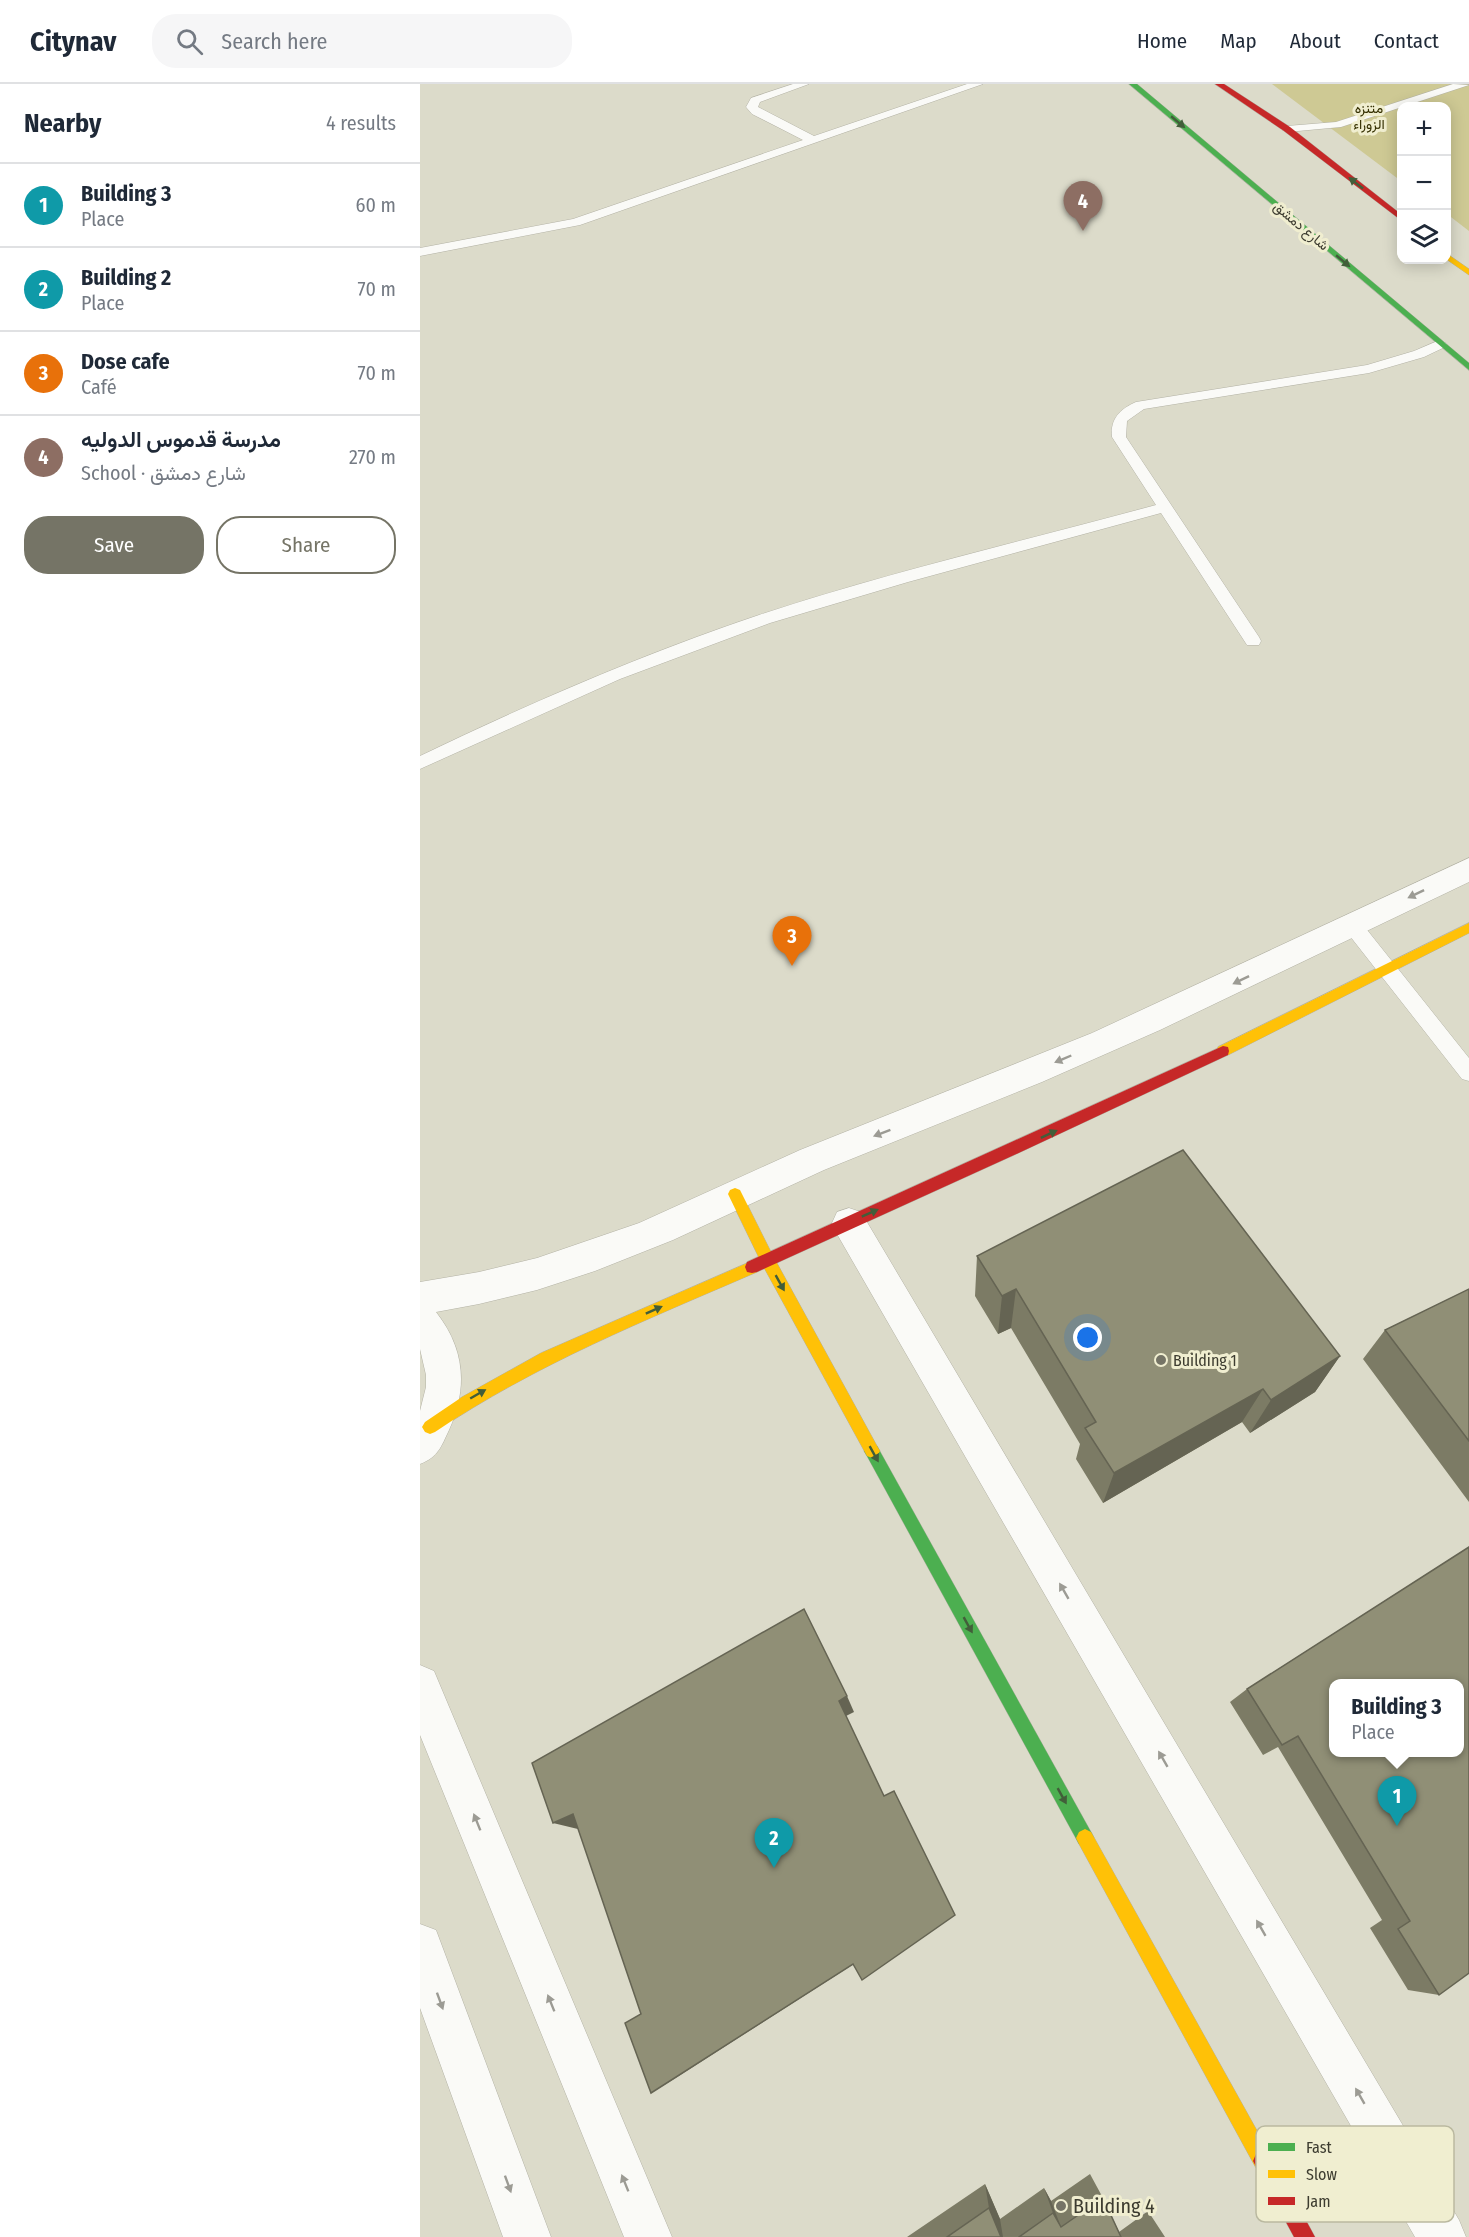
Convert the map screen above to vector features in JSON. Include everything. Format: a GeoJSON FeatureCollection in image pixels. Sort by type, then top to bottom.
{"type":"FeatureCollection","features":[{"type":"Feature","properties":{"kind":"street","name":"شارع دمشق"},"geometry":{"type":"LineString","coordinates":[[1133,84],[1469,367]]}},
{"type":"Feature","properties":{"kind":"street"},"geometry":{"type":"LineString","coordinates":[[1220,84],[1287,129],[1397,216]]}},
{"type":"Feature","properties":{"kind":"street"},"geometry":{"type":"LineString","coordinates":[[1451,259],[1469,273]]}},
{"type":"Feature","properties":{"kind":"street"},"geometry":{"type":"LineString","coordinates":[[420,1298],[479,1287],[578,1261],[652,1234],[735,1194],[1102,1043],[1232,984],[1469,869]]}},
{"type":"Feature","properties":{"kind":"street"},"geometry":{"type":"LineString","coordinates":[[425,1436],[469,1399],[512,1375],[1137,1094],[1388,971],[1469,928]]}},
{"type":"Feature","properties":{"kind":"street"},"geometry":{"type":"LineString","coordinates":[[735,1194],[767,1259],[1256,2148]]}},
{"type":"Feature","properties":{"kind":"street"},"geometry":{"type":"LineString","coordinates":[[849,1222],[1377,2126]]}},
{"type":"Feature","properties":{"kind":"street"},"geometry":{"type":"LineString","coordinates":[[420,1319],[432,1332],[442,1356],[444,1383],[438,1412],[425,1436]]}},
{"type":"Feature","properties":{"kind":"street"},"geometry":{"type":"LineString","coordinates":[[420,1685],[648,2237]]}},
{"type":"Feature","properties":{"kind":"street"},"geometry":{"type":"LineString","coordinates":[[420,1946],[527,2237]]}},
{"type":"Feature","properties":{"kind":"street"},"geometry":{"type":"LineString","coordinates":[[1297,2222],[1305,2237]]}},
{"type":"Feature","properties":{"kind":"street"},"geometry":{"type":"LineString","coordinates":[[1433,2222],[1442,2237]]}},
{"type":"Feature","properties":{"kind":"lane"},"geometry":{"type":"LineString","coordinates":[[804,84],[755,100],[752,107],[756,112],[814,141]]}},
{"type":"Feature","properties":{"kind":"lane"},"geometry":{"type":"LineString","coordinates":[[420,252],[576,222],[978,84]]}},
{"type":"Feature","properties":{"kind":"lane"},"geometry":{"type":"LineString","coordinates":[[1287,129],[1337,125],[1464,84]]}},
{"type":"Feature","properties":{"kind":"lane"},"geometry":{"type":"LineString","coordinates":[[1253,641],[1119,437],[1119,422],[1131,409],[1153,403],[1369,369],[1419,354],[1440,344]]}},
{"type":"Feature","properties":{"kind":"lane"},"geometry":{"type":"LineString","coordinates":[[420,763],[567,695],[733,631],[814,603],[1165,507]]}},
{"type":"Feature","properties":{"kind":"lane"},"geometry":{"type":"LineString","coordinates":[[1353,926],[1469,1073]]}},
{"type":"Feature","properties":{"kind":"green space","name":"متنزه الزوراء"},"geometry":{"type":"Polygon","coordinates":[[[1272,84],[1469,84],[1469,231],[1451,217],[1451,102],[1397,102],[1397,178],[1272,84]]]}},
{"type":"Feature","properties":{"kind":"building","name":"Building 1"},"geometry":{"type":"Polygon","coordinates":[[[1183,1150],[1340,1356],[1271,1400],[1263,1389],[1114,1473],[1085,1428],[1096,1422],[1016,1289],[1002,1296],[977,1256],[1183,1150]]]}},
{"type":"Feature","properties":{"kind":"building"},"geometry":{"type":"Polygon","coordinates":[[[1469,1289],[1469,1441],[1385,1330],[1469,1289]]]}},
{"type":"Feature","properties":{"kind":"building"},"geometry":{"type":"Polygon","coordinates":[[[1469,1547],[1469,1973],[1439,1995],[1398,1929],[1410,1921],[1298,1736],[1282,1745],[1247,1689],[1469,1547]]]}},
{"type":"Feature","properties":{"kind":"building"},"geometry":{"type":"Polygon","coordinates":[[[804,1609],[847,1696],[839,1701],[884,1796],[894,1791],[955,1915],[862,1980],[853,1964],[651,2093],[625,2023],[641,2014],[573,1814],[553,1823],[532,1763],[804,1609]]]}},
{"type":"Feature","properties":{"kind":"building"},"geometry":{"type":"Polygon","coordinates":[[[1103,2198],[1121,2237],[1019,2237],[1053,2213],[1061,2227],[1103,2198]]]}},
{"type":"Feature","properties":{"kind":"building"},"geometry":{"type":"Polygon","coordinates":[[[989,2208],[1001,2237],[947,2237],[989,2208]]]}},
{"type":"Feature","properties":{"kind":"traffic: fast"},"geometry":{"type":"LineString","coordinates":[[1133,84],[1469,367]]}},
{"type":"Feature","properties":{"kind":"traffic: fast"},"geometry":{"type":"LineString","coordinates":[[872,1451],[1085,1838]]}},
{"type":"Feature","properties":{"kind":"traffic: slow"},"geometry":{"type":"LineString","coordinates":[[1451,259],[1469,273]]}},
{"type":"Feature","properties":{"kind":"traffic: slow"},"geometry":{"type":"LineString","coordinates":[[1223,1051],[1469,928]]}},
{"type":"Feature","properties":{"kind":"traffic: slow"},"geometry":{"type":"LineString","coordinates":[[735,1194],[767,1259],[872,1451]]}},
{"type":"Feature","properties":{"kind":"traffic: slow"},"geometry":{"type":"LineString","coordinates":[[430,1427],[467,1402],[546,1358],[752,1267]]}},
{"type":"Feature","properties":{"kind":"traffic: slow"},"geometry":{"type":"LineString","coordinates":[[1085,1838],[1256,2148]]}},
{"type":"Feature","properties":{"kind":"traffic: jam"},"geometry":{"type":"LineString","coordinates":[[1219,84],[1287,129],[1397,215]]}},
{"type":"Feature","properties":{"kind":"traffic: jam"},"geometry":{"type":"LineString","coordinates":[[752,1267],[1223,1051]]}},
{"type":"Feature","properties":{"kind":"traffic: jam"},"geometry":{"type":"LineString","coordinates":[[1297,2222],[1305,2237]]}},
{"type":"Feature","properties":{"kind":"place","name":"مدرسة قدموس الدوليه"},"geometry":{"type":"Point","coordinates":[1083,231]}},
{"type":"Feature","properties":{"kind":"place","name":"Dose cafe"},"geometry":{"type":"Point","coordinates":[792,966]}},
{"type":"Feature","properties":{"kind":"place","name":"Building 1"},"geometry":{"type":"Point","coordinates":[1161,1360]}},
{"type":"Feature","properties":{"kind":"place","name":"Building 3"},"geometry":{"type":"Point","coordinates":[1397,1826]}},
{"type":"Feature","properties":{"kind":"place","name":"Building 2"},"geometry":{"type":"Point","coordinates":[774,1868]}},
{"type":"Feature","properties":{"kind":"place","name":"Building 4"},"geometry":{"type":"Point","coordinates":[1061,2206]}}]}
